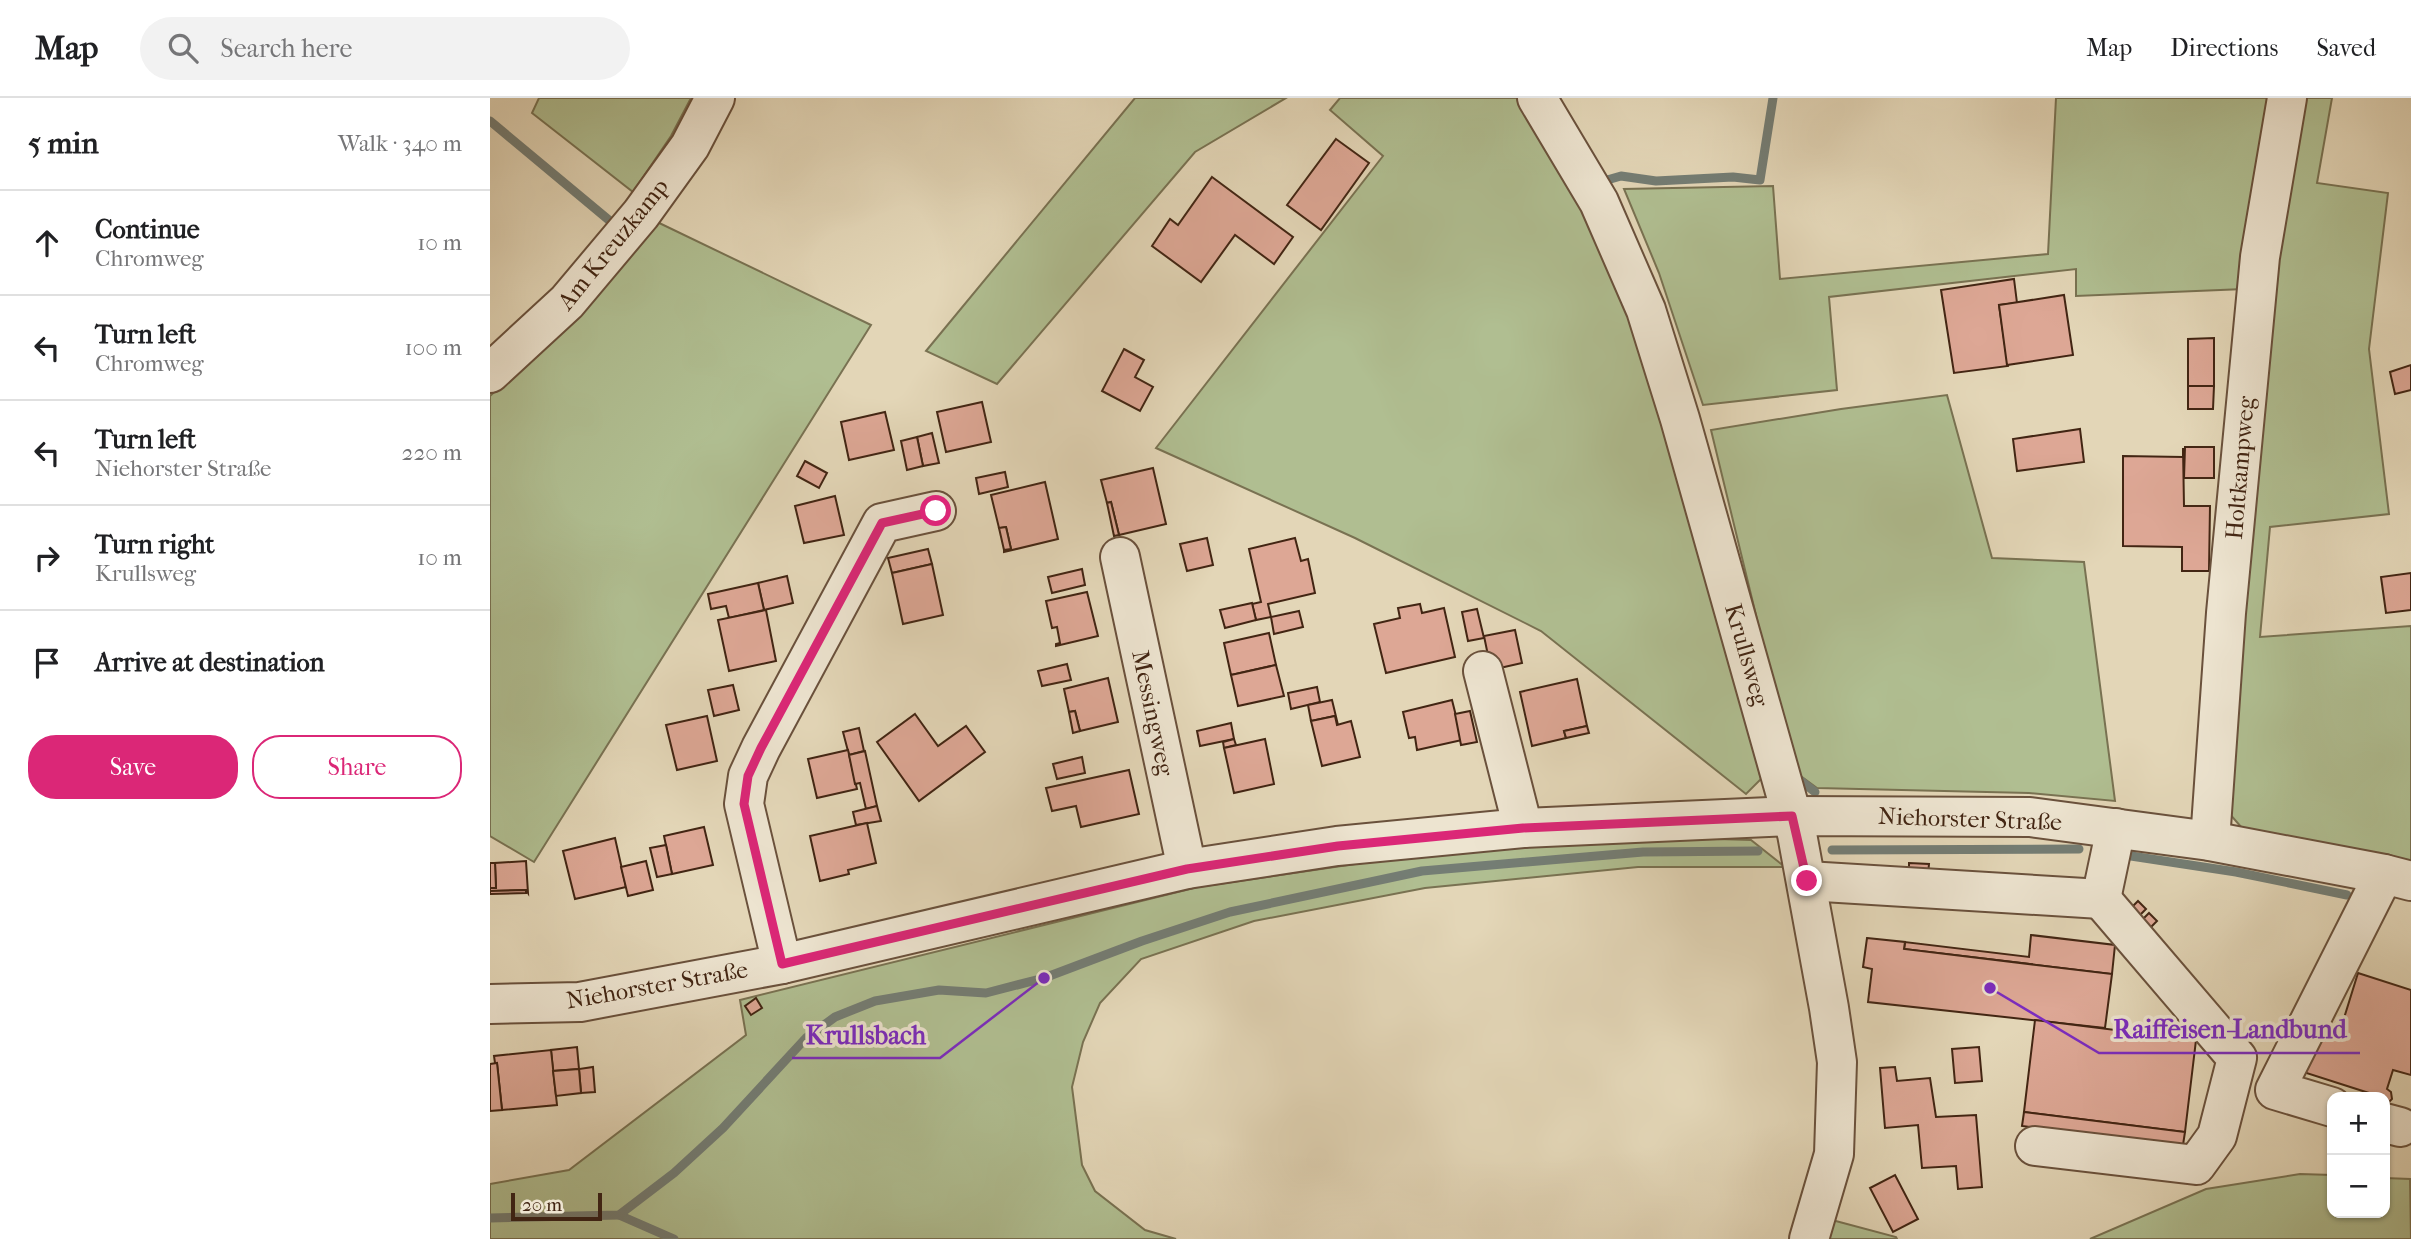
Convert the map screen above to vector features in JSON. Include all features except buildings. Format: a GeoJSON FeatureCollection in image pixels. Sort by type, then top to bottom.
{"type":"FeatureCollection","features":[{"type":"Feature","properties":{"kind":"street","name":"Am Kreuzkamp"},"geometry":{"type":"LineString","coordinates":[[490,373],[568,302],[642,214],[690,146],[715,98]]}},
{"type":"Feature","properties":{"kind":"street","name":"Krullsweg"},"geometry":{"type":"LineString","coordinates":[[1537,98],[1599,202],[1646,310],[1792,816],[1807,881],[1837,1062],[1834,1154],[1809,1239]]}},
{"type":"Feature","properties":{"kind":"street","name":"Holtkampweg"},"geometry":{"type":"LineString","coordinates":[[2210,841],[2226,613],[2260,257],[2287,98]]}},
{"type":"Feature","properties":{"kind":"street"},"geometry":{"type":"LineString","coordinates":[[782,964],[744,804],[748,776],[882,523],[936,511]]}},
{"type":"Feature","properties":{"kind":"street","name":"Messingweg"},"geometry":{"type":"LineString","coordinates":[[1120,556],[1187,869]]}},
{"type":"Feature","properties":{"kind":"street"},"geometry":{"type":"LineString","coordinates":[[1483,671],[1523,828]]}},
{"type":"Feature","properties":{"kind":"street","name":"Niehorster Straße"},"geometry":{"type":"LineString","coordinates":[[490,1004],[580,1002],[782,964],[1187,869],[1338,846],[1523,828],[1792,816],[2030,817],[2210,841],[2397,877]]}},
{"type":"Feature","properties":{"kind":"street"},"geometry":{"type":"LineString","coordinates":[[2101,899],[2116,828]]}},
{"type":"Feature","properties":{"kind":"street"},"geometry":{"type":"LineString","coordinates":[[2327,1106],[2275,1090],[2397,877]]}},
{"type":"Feature","properties":{"kind":"street"},"geometry":{"type":"LineString","coordinates":[[1807,881],[2101,899],[2237,1058],[2217,1136],[2196,1165],[2035,1146]]}},
{"type":"Feature","properties":{"kind":"green space"},"geometry":{"type":"Polygon","coordinates":[[[539,98],[691,98],[671,136],[633,192],[532,113],[539,98]]]}},
{"type":"Feature","properties":{"kind":"green space"},"geometry":{"type":"Polygon","coordinates":[[[1135,98],[1286,98],[1195,152],[997,384],[926,351],[1135,98]]]}},
{"type":"Feature","properties":{"kind":"green space"},"geometry":{"type":"Polygon","coordinates":[[[1340,98],[1523,98],[1590,205],[1671,424],[1761,779],[1746,794],[1541,631],[1355,538],[1156,448],[1383,156],[1330,110],[1340,98]]]}},
{"type":"Feature","properties":{"kind":"green space"},"geometry":{"type":"Polygon","coordinates":[[[2056,98],[2276,98],[2244,289],[2076,296],[2076,269],[1829,297],[1837,390],[1703,405],[1659,273],[1624,189],[1773,186],[1780,279],[2048,254],[2056,98]]]}},
{"type":"Feature","properties":{"kind":"green space"},"geometry":{"type":"Polygon","coordinates":[[[2300,98],[2332,98],[2317,183],[2388,193],[2369,349],[2389,514],[2270,527],[2260,637],[2411,626],[2411,863],[2242,828],[2228,812],[2272,263],[2300,98]]]}},
{"type":"Feature","properties":{"kind":"green space"},"geometry":{"type":"Polygon","coordinates":[[[653,220],[871,325],[534,862],[490,836],[490,396],[561,328],[653,220]]]}},
{"type":"Feature","properties":{"kind":"green space"},"geometry":{"type":"Polygon","coordinates":[[[1947,395],[1992,558],[2084,562],[2115,801],[2029,793],[1817,788],[1798,774],[1789,751],[1711,430],[1947,395]]]}},
{"type":"Feature","properties":{"kind":"green space"},"geometry":{"type":"Polygon","coordinates":[[[1648,837],[1751,840],[1785,867],[1638,867],[1425,888],[1254,921],[1141,959],[1100,1003],[1083,1042],[1072,1087],[1082,1165],[1095,1191],[1145,1230],[1176,1239],[490,1239],[490,1184],[569,1170],[746,1035],[740,1000],[1198,887],[1423,854],[1648,837]]]}},
{"type":"Feature","properties":{"kind":"green space"},"geometry":{"type":"Polygon","coordinates":[[[2300,1174],[2327,1175],[2327,1218],[2390,1218],[2390,1178],[2410,1179],[2411,1239],[2090,1239],[2206,1189],[2300,1174]]]}},
{"type":"Feature","properties":{"kind":"green space"},"geometry":{"type":"Polygon","coordinates":[[[1832,1220],[1896,1237],[1897,1239],[1826,1239],[1832,1220]]]}},
{"type":"Feature","properties":{"kind":"waterway"},"geometry":{"type":"LineString","coordinates":[[1607,180],[1621,176],[1656,181],[1733,177],[1760,180],[1773,98]]}},
{"type":"Feature","properties":{"kind":"waterway"},"geometry":{"type":"LineString","coordinates":[[490,121],[616,226]]}},
{"type":"Feature","properties":{"kind":"waterway"},"geometry":{"type":"LineString","coordinates":[[1795,774],[1815,792]]}},
{"type":"Feature","properties":{"kind":"waterway"},"geometry":{"type":"LineString","coordinates":[[1832,850],[2079,849]]}},
{"type":"Feature","properties":{"kind":"waterway"},"geometry":{"type":"LineString","coordinates":[[490,1218],[619,1215],[674,1173],[723,1128],[806,1038],[835,1017],[875,1001],[939,990],[986,993],[1044,978],[1230,912],[1422,871],[1643,852],[1758,851]]}},
{"type":"Feature","properties":{"kind":"waterway"},"geometry":{"type":"LineString","coordinates":[[2131,856],[2236,872],[2347,895]]}},
{"type":"Feature","properties":{"kind":"waterway"},"geometry":{"type":"LineString","coordinates":[[619,1215],[674,1239]]}},
{"type":"Feature","properties":{"kind":"place","name":"Krullsbach"},"geometry":{"type":"Point","coordinates":[1044,978]}},
{"type":"Feature","properties":{"kind":"place","name":"Raiffeisen-Landbund"},"geometry":{"type":"Point","coordinates":[1990,988]}},
{"type":"Feature","properties":{"kind":"route"},"geometry":{"type":"LineString","coordinates":[[936,511],[882,523],[748,776],[744,804],[782,964],[1187,869],[1338,846],[1523,828],[1792,816],[1807,881]]}}]}
